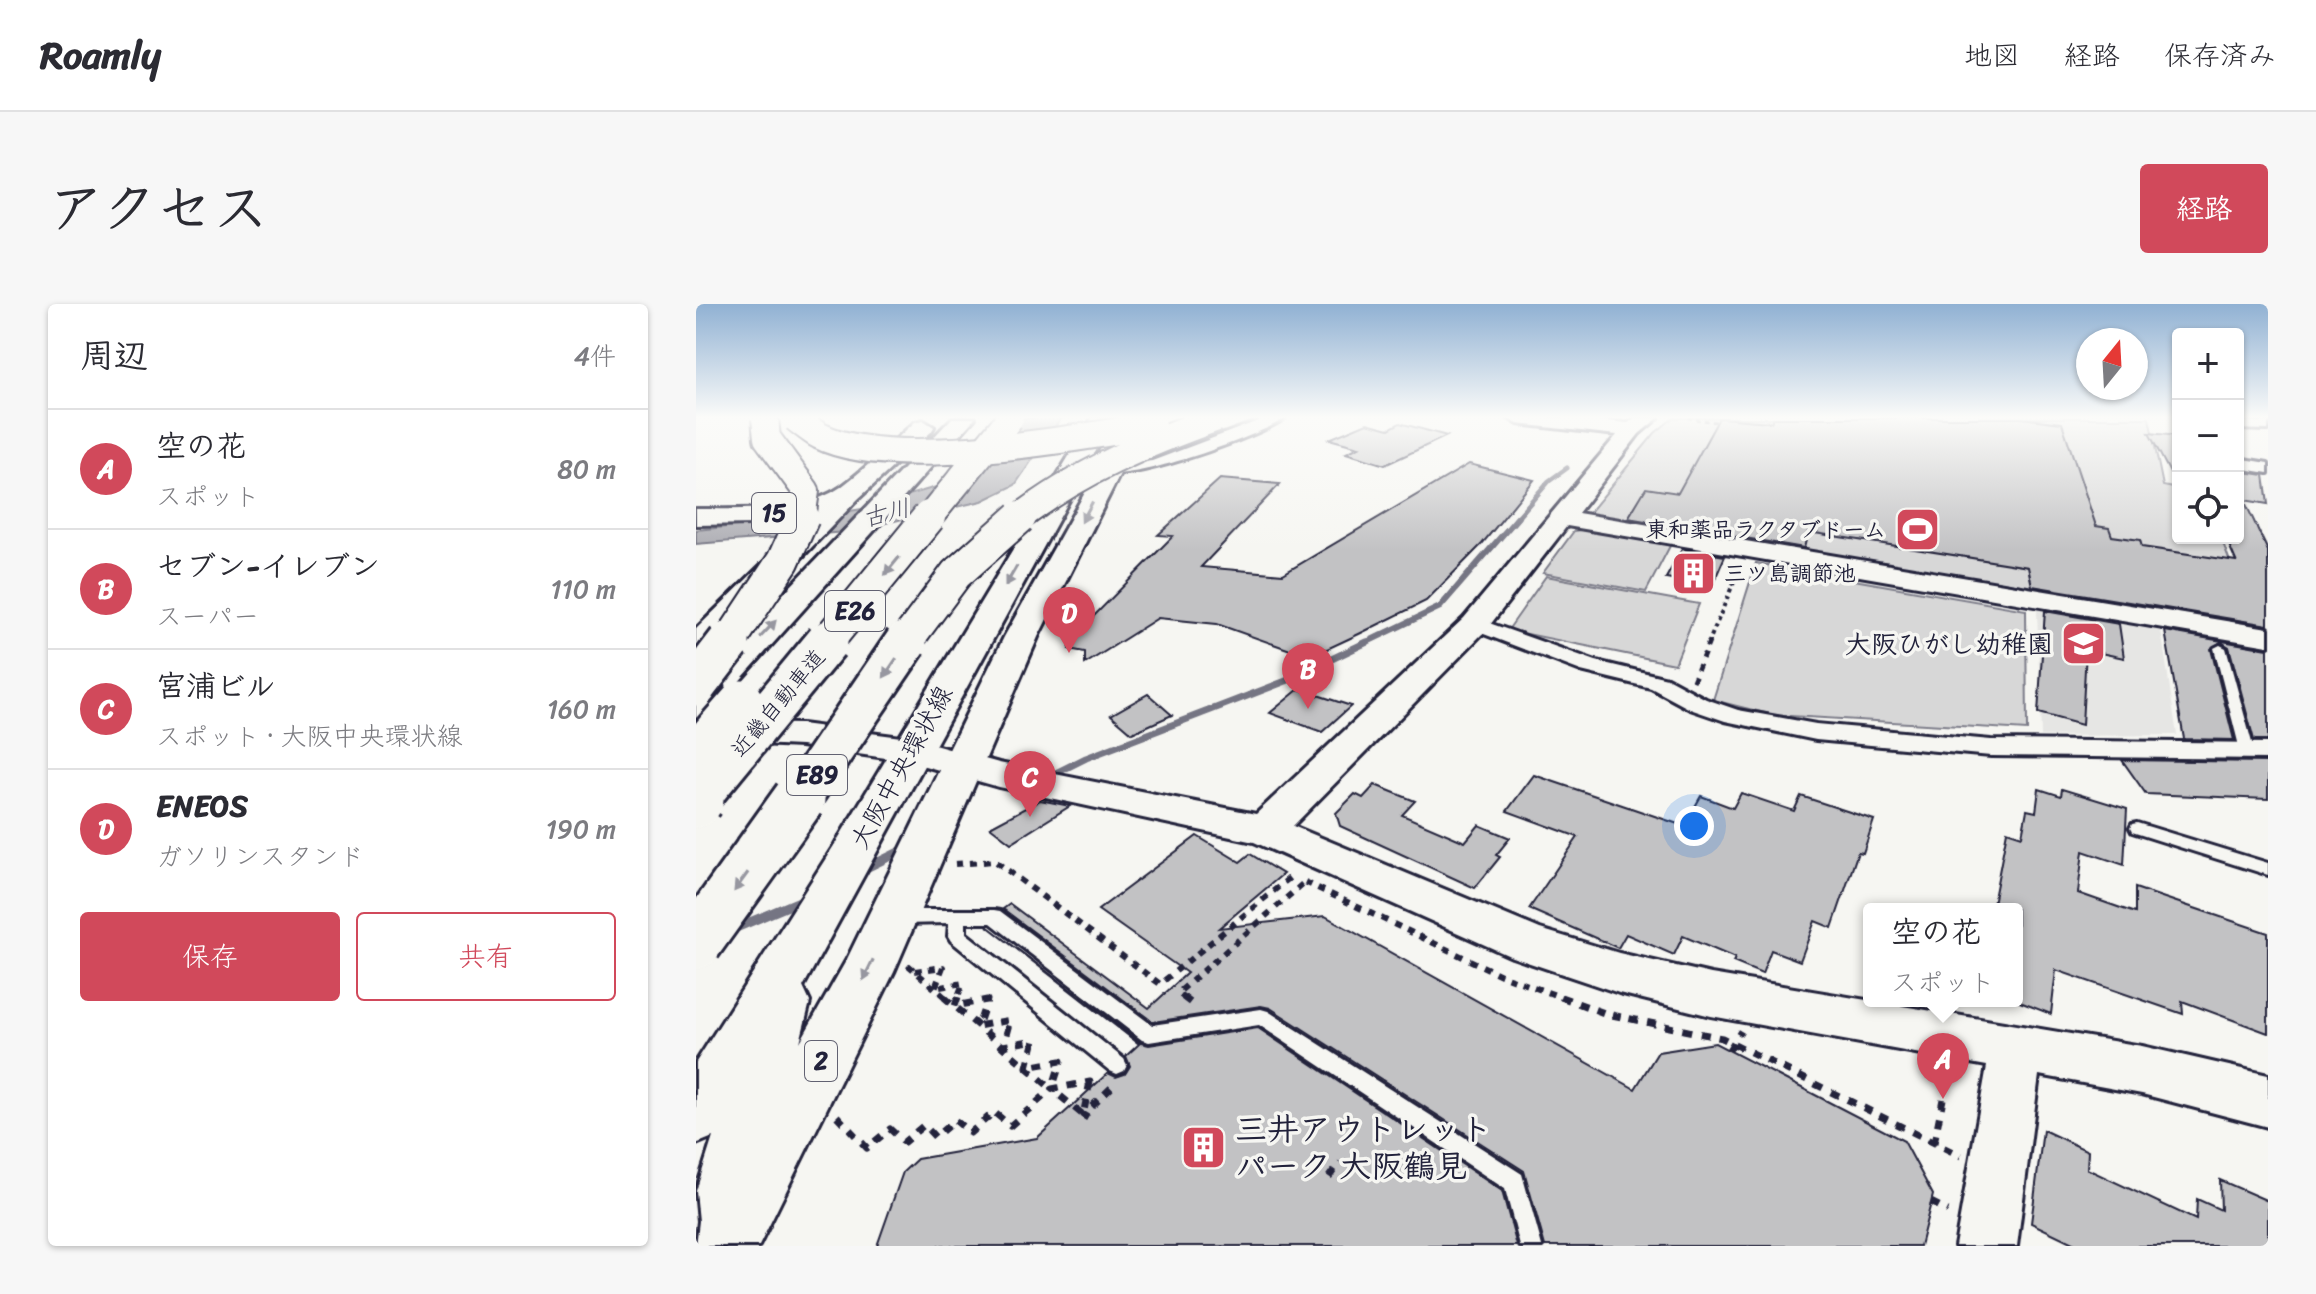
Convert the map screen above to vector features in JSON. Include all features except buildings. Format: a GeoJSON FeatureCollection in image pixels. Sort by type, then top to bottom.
{"type":"FeatureCollection","features":[{"type":"Feature","properties":{"kind":"highway"},"geometry":{"type":"LineString","coordinates":[[696,685],[774,576],[804,520],[806,491],[786,462]]}},
{"type":"Feature","properties":{"kind":"highway","name":"近畿自動車道"},"geometry":{"type":"LineString","coordinates":[[696,754],[951,462]]}},
{"type":"Feature","properties":{"kind":"highway","name":"近畿自動車道"},"geometry":{"type":"LineString","coordinates":[[696,802],[974,462]]}},
{"type":"Feature","properties":{"kind":"highway","name":"E89"},"geometry":{"type":"LineString","coordinates":[[696,943],[782,826],[933,604],[971,558],[1026,513],[1086,474],[1111,462]]}},
{"type":"Feature","properties":{"kind":"main road"},"geometry":{"type":"LineString","coordinates":[[696,648],[885,462]]}},
{"type":"Feature","properties":{"kind":"main road"},"geometry":{"type":"LineString","coordinates":[[696,707],[923,462]]}},
{"type":"Feature","properties":{"kind":"main road","name":"大阪中央環状線"},"geometry":{"type":"LineString","coordinates":[[696,1115],[795,959],[909,750],[1077,462]]}},
{"type":"Feature","properties":{"kind":"main road","name":"2"},"geometry":{"type":"LineString","coordinates":[[723,1246],[901,941],[939,846],[961,765],[1021,637],[1114,462]]}},
{"type":"Feature","properties":{"kind":"main road","name":"15"},"geometry":{"type":"LineString","coordinates":[[696,517],[760,515],[842,502]]}},
{"type":"Feature","properties":{"kind":"main road"},"geometry":{"type":"LineString","coordinates":[[709,1246],[729,1190],[795,959]]}},
{"type":"Feature","properties":{"kind":"street"},"geometry":{"type":"LineString","coordinates":[[1109,471],[1163,462]]}},
{"type":"Feature","properties":{"kind":"street"},"geometry":{"type":"LineString","coordinates":[[1264,830],[1475,624],[1609,462]]}},
{"type":"Feature","properties":{"kind":"street"},"geometry":{"type":"LineString","coordinates":[[2244,464],[2268,468]]}},
{"type":"Feature","properties":{"kind":"street"},"geometry":{"type":"LineString","coordinates":[[1562,518],[2268,637]]}},
{"type":"Feature","properties":{"kind":"street"},"geometry":{"type":"LineString","coordinates":[[1475,624],[1589,666],[1659,683],[1733,716],[1769,725],[1902,742],[1991,748],[2257,751]]}},
{"type":"Feature","properties":{"kind":"street"},"geometry":{"type":"LineString","coordinates":[[696,734],[801,735],[909,750],[961,765],[1264,830],[1528,944],[1619,973],[1711,995],[2142,1070],[2268,1101]]}},
{"type":"Feature","properties":{"kind":"street"},"geometry":{"type":"LineString","coordinates":[[1986,1246],[2016,1049]]}},
{"type":"Feature","properties":{"kind":"lane"},"geometry":{"type":"LineString","coordinates":[[2220,648],[2257,751]]}},
{"type":"Feature","properties":{"kind":"lane"},"geometry":{"type":"LineString","coordinates":[[2137,828],[2268,869]]}},
{"type":"Feature","properties":{"kind":"lane"},"geometry":{"type":"LineString","coordinates":[[901,941],[958,917],[994,916],[1149,1034],[1261,1017],[1514,1182],[1531,1246]]}},
{"type":"Feature","properties":{"kind":"lane"},"geometry":{"type":"LineString","coordinates":[[958,917],[957,936],[1117,1065]]}},
{"type":"Feature","properties":{"kind":"path"},"geometry":{"type":"LineString","coordinates":[[1686,697],[1747,550]]}},
{"type":"Feature","properties":{"kind":"path"},"geometry":{"type":"LineString","coordinates":[[939,846],[995,861],[1160,984],[1291,874],[1296,876]]}},
{"type":"Feature","properties":{"kind":"path"},"geometry":{"type":"LineString","coordinates":[[1199,1010],[1178,993],[1307,880],[1316,888]]}},
{"type":"Feature","properties":{"kind":"path"},"geometry":{"type":"LineString","coordinates":[[901,941],[915,971],[978,1026],[1003,1046],[1052,1089],[1083,1115],[1090,1082],[1052,1089]]}},
{"type":"Feature","properties":{"kind":"path"},"geometry":{"type":"LineString","coordinates":[[915,971],[943,967],[935,988]]}},
{"type":"Feature","properties":{"kind":"path"},"geometry":{"type":"LineString","coordinates":[[935,988],[963,983],[955,1006]]}},
{"type":"Feature","properties":{"kind":"path"},"geometry":{"type":"LineString","coordinates":[[955,1006],[987,1000],[978,1026]]}},
{"type":"Feature","properties":{"kind":"path"},"geometry":{"type":"LineString","coordinates":[[978,1026],[1010,1020],[1003,1046]]}},
{"type":"Feature","properties":{"kind":"path"},"geometry":{"type":"LineString","coordinates":[[1731,1047],[1746,1023]]}},
{"type":"Feature","properties":{"kind":"path"},"geometry":{"type":"LineString","coordinates":[[1722,1038],[1731,1047],[1965,1158],[1962,1172]]}},
{"type":"Feature","properties":{"kind":"path"},"geometry":{"type":"LineString","coordinates":[[1003,1046],[1034,1040],[1027,1067]]}},
{"type":"Feature","properties":{"kind":"path"},"geometry":{"type":"LineString","coordinates":[[836,1114],[867,1148],[890,1129],[904,1142],[924,1125],[935,1137],[955,1120],[970,1133],[994,1112],[1010,1126],[1052,1089],[1061,1061],[1027,1067]]}},
{"type":"Feature","properties":{"kind":"path"},"geometry":{"type":"LineString","coordinates":[[1934,1143],[1943,1099]]}},
{"type":"Feature","properties":{"kind":"path"},"geometry":{"type":"LineString","coordinates":[[1329,1177],[1340,1162]]}},
{"type":"Feature","properties":{"kind":"shaded area","name":"東和薬品ラクタブドーム"},"geometry":{"type":"Polygon","coordinates":[[[1631,462],[2158,462],[2163,486],[2172,488],[2172,544],[2223,544],[2256,629],[1599,519],[1590,512],[1631,462]]]}},
{"type":"Feature","properties":{"kind":"shaded area"},"geometry":{"type":"Polygon","coordinates":[[[1587,529],[1671,544],[1646,592],[1543,573],[1574,531],[1587,529]]]}},
{"type":"Feature","properties":{"kind":"shaded area"},"geometry":{"type":"Polygon","coordinates":[[[1756,563],[2026,610],[2027,730],[1773,715],[1713,700],[1756,563]]]}},
{"type":"Feature","properties":{"kind":"shaded area"},"geometry":{"type":"Polygon","coordinates":[[[1546,576],[1699,604],[1675,664],[1508,630],[1546,576]]]}},
{"type":"Feature","properties":{"kind":"shaded area"},"geometry":{"type":"Polygon","coordinates":[[[2037,609],[2161,630],[2177,735],[2041,736],[2037,609]]]}},
{"type":"Feature","properties":{"kind":"water","name":"古川"},"geometry":{"type":"Polygon","coordinates":[[[989,462],[1031,462],[1015,485],[982,501],[846,532],[696,544],[696,530],[788,521],[862,509],[981,473],[989,462]]]}},
{"type":"Feature","properties":{"kind":"waterway"},"geometry":{"type":"LineString","coordinates":[[1516,519],[1549,481],[1567,468]]}},
{"type":"Feature","properties":{"kind":"waterway"},"geometry":{"type":"LineString","coordinates":[[1363,644],[1440,607],[1518,517]]}},
{"type":"Feature","properties":{"kind":"waterway"},"geometry":{"type":"LineString","coordinates":[[1046,778],[1086,758],[1286,681],[1367,642]]}},
{"type":"Feature","properties":{"kind":"waterway"},"geometry":{"type":"LineString","coordinates":[[858,872],[907,848]]}},
{"type":"Feature","properties":{"kind":"waterway"},"geometry":{"type":"LineString","coordinates":[[731,930],[807,898]]}},
{"type":"Feature","properties":{"kind":"place","name":"東和薬品ラクタブドーム"},"geometry":{"type":"Point","coordinates":[1917,529]}},
{"type":"Feature","properties":{"kind":"place","name":"三ツ島調節池"},"geometry":{"type":"Point","coordinates":[1693,573]}},
{"type":"Feature","properties":{"kind":"place","name":"大阪ひがし幼稚園"},"geometry":{"type":"Point","coordinates":[2084,644]}},
{"type":"Feature","properties":{"kind":"place","name":"ENEOS"},"geometry":{"type":"Point","coordinates":[1069,653]}},
{"type":"Feature","properties":{"kind":"place","name":"セブン-イレブン"},"geometry":{"type":"Point","coordinates":[1308,709]}},
{"type":"Feature","properties":{"kind":"place","name":"宮浦ビル"},"geometry":{"type":"Point","coordinates":[1030,817]}},
{"type":"Feature","properties":{"kind":"place","name":"空の花"},"geometry":{"type":"Point","coordinates":[1943,1099]}},
{"type":"Feature","properties":{"kind":"place","name":"三井アウトレット パーク 大阪鶴見"},"geometry":{"type":"Point","coordinates":[1204,1147]}}]}
